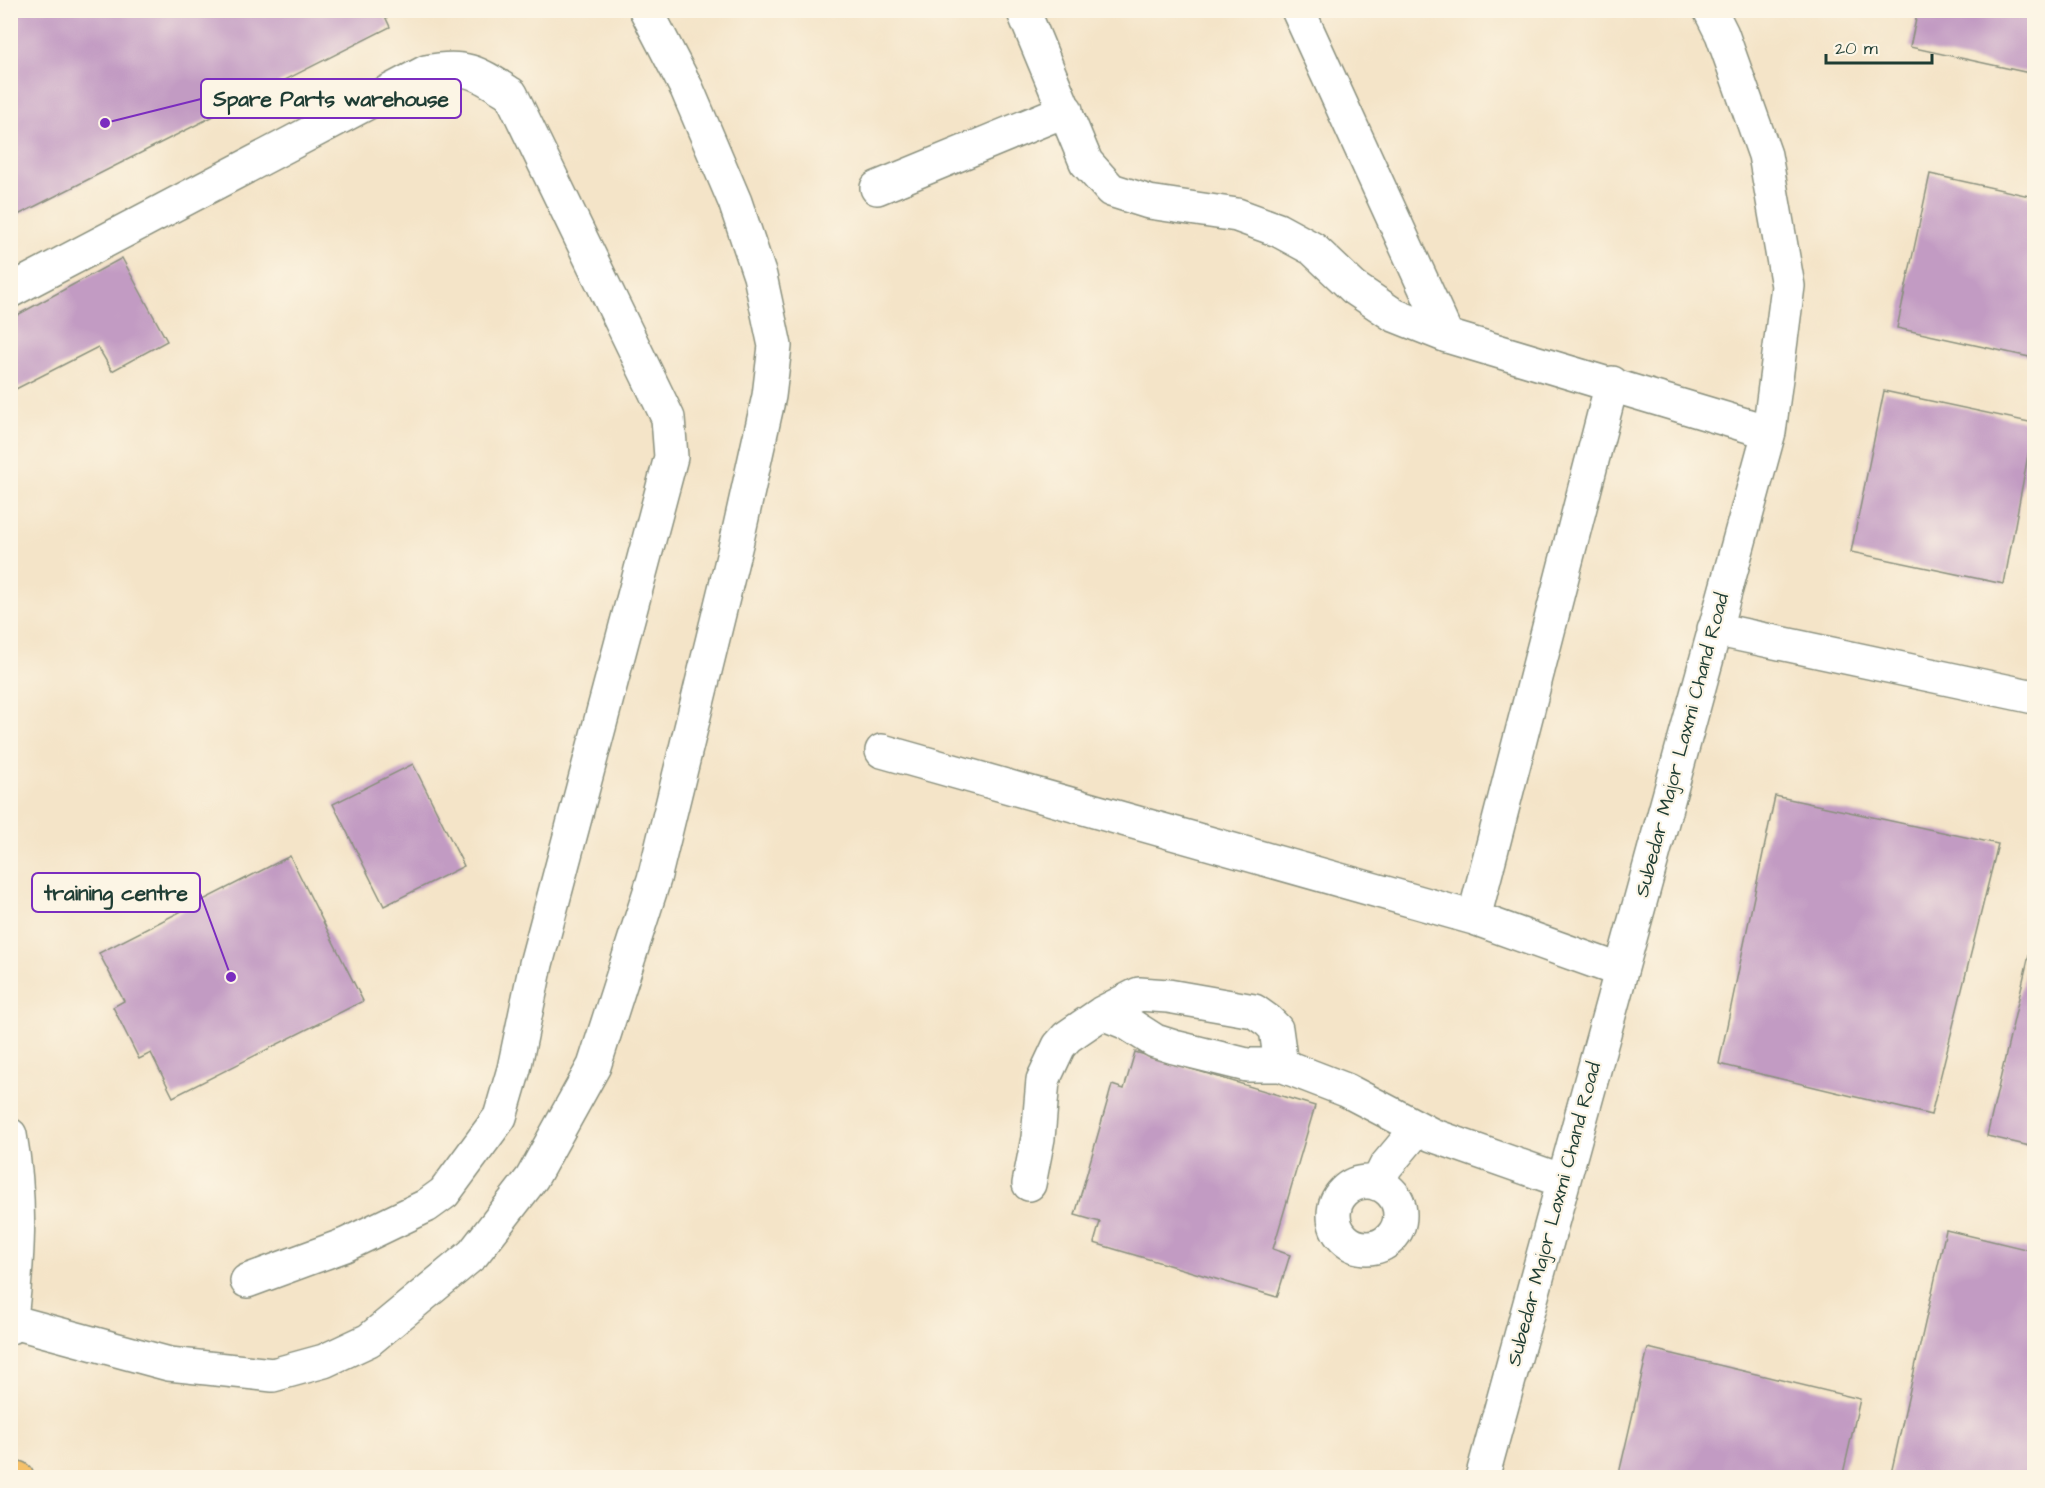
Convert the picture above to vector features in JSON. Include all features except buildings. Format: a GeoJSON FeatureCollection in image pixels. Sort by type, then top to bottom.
{"type":"FeatureCollection","features":[{"type":"Feature","properties":{"kind":"main road"},"geometry":{"type":"LineString","coordinates":[[10,1476],[17,1478]]}},
{"type":"Feature","properties":{"kind":"street"},"geometry":{"type":"LineString","coordinates":[[11,1321],[170,1364],[273,1376],[324,1360],[369,1340],[473,1254],[532,1178],[594,1066],[654,879],[737,540],[769,396],[775,346],[760,276],[735,202],[687,89],[646,10]]}},
{"type":"Feature","properties":{"kind":"street"},"geometry":{"type":"LineString","coordinates":[[1023,10],[1086,162],[1111,190],[1149,202],[1238,215],[1278,230],[1313,249],[1354,288],[1394,315],[1447,336],[1612,383],[1769,432]]}},
{"type":"Feature","properties":{"kind":"street"},"geometry":{"type":"LineString","coordinates":[[1298,10],[1447,336]]}},
{"type":"Feature","properties":{"kind":"street","name":"Subedar Major Laxmi Chand Road"},"geometry":{"type":"LineString","coordinates":[[1482,1478],[1619,970],[1769,432],[1788,286],[1765,155],[1722,34],[1710,10]]}},
{"type":"Feature","properties":{"kind":"street"},"geometry":{"type":"LineString","coordinates":[[10,291],[426,72],[450,68],[477,73],[511,94],[669,418],[670,457],[536,964],[514,1069],[500,1117],[444,1193],[426,1206],[345,1245],[247,1281]]}},
{"type":"Feature","properties":{"kind":"street"},"geometry":{"type":"LineString","coordinates":[[878,188],[1066,110]]}},
{"type":"Feature","properties":{"kind":"street"},"geometry":{"type":"LineString","coordinates":[[1474,918],[1612,383]]}},
{"type":"Feature","properties":{"kind":"street"},"geometry":{"type":"LineString","coordinates":[[1714,629],[2034,697]]}},
{"type":"Feature","properties":{"kind":"street"},"geometry":{"type":"LineString","coordinates":[[882,751],[1474,918],[1619,970]]}},
{"type":"Feature","properties":{"kind":"street"},"geometry":{"type":"LineString","coordinates":[[1029,1184],[1038,1138],[1040,1099],[1048,1065],[1067,1037],[1102,1013],[1139,994],[1168,996],[1254,1011],[1276,1029],[1281,1065]]}},
{"type":"Feature","properties":{"kind":"street"},"geometry":{"type":"LineString","coordinates":[[1102,1013],[1127,1023],[1155,1041],[1174,1047],[1247,1065],[1281,1065],[1346,1090],[1418,1128],[1563,1181]]}},
{"type":"Feature","properties":{"kind":"street"},"geometry":{"type":"LineString","coordinates":[[1377,1184],[1386,1166],[1418,1128]]}},
{"type":"Feature","properties":{"kind":"street"},"geometry":{"type":"LineString","coordinates":[[10,1135],[19,1200],[18,1256],[10,1327]]}},
{"type":"Feature","properties":{"kind":"place","name":"Spare Parts warehouse"},"geometry":{"type":"Point","coordinates":[105,123]}},
{"type":"Feature","properties":{"kind":"place","name":"training centre"},"geometry":{"type":"Point","coordinates":[231,977]}}]}
